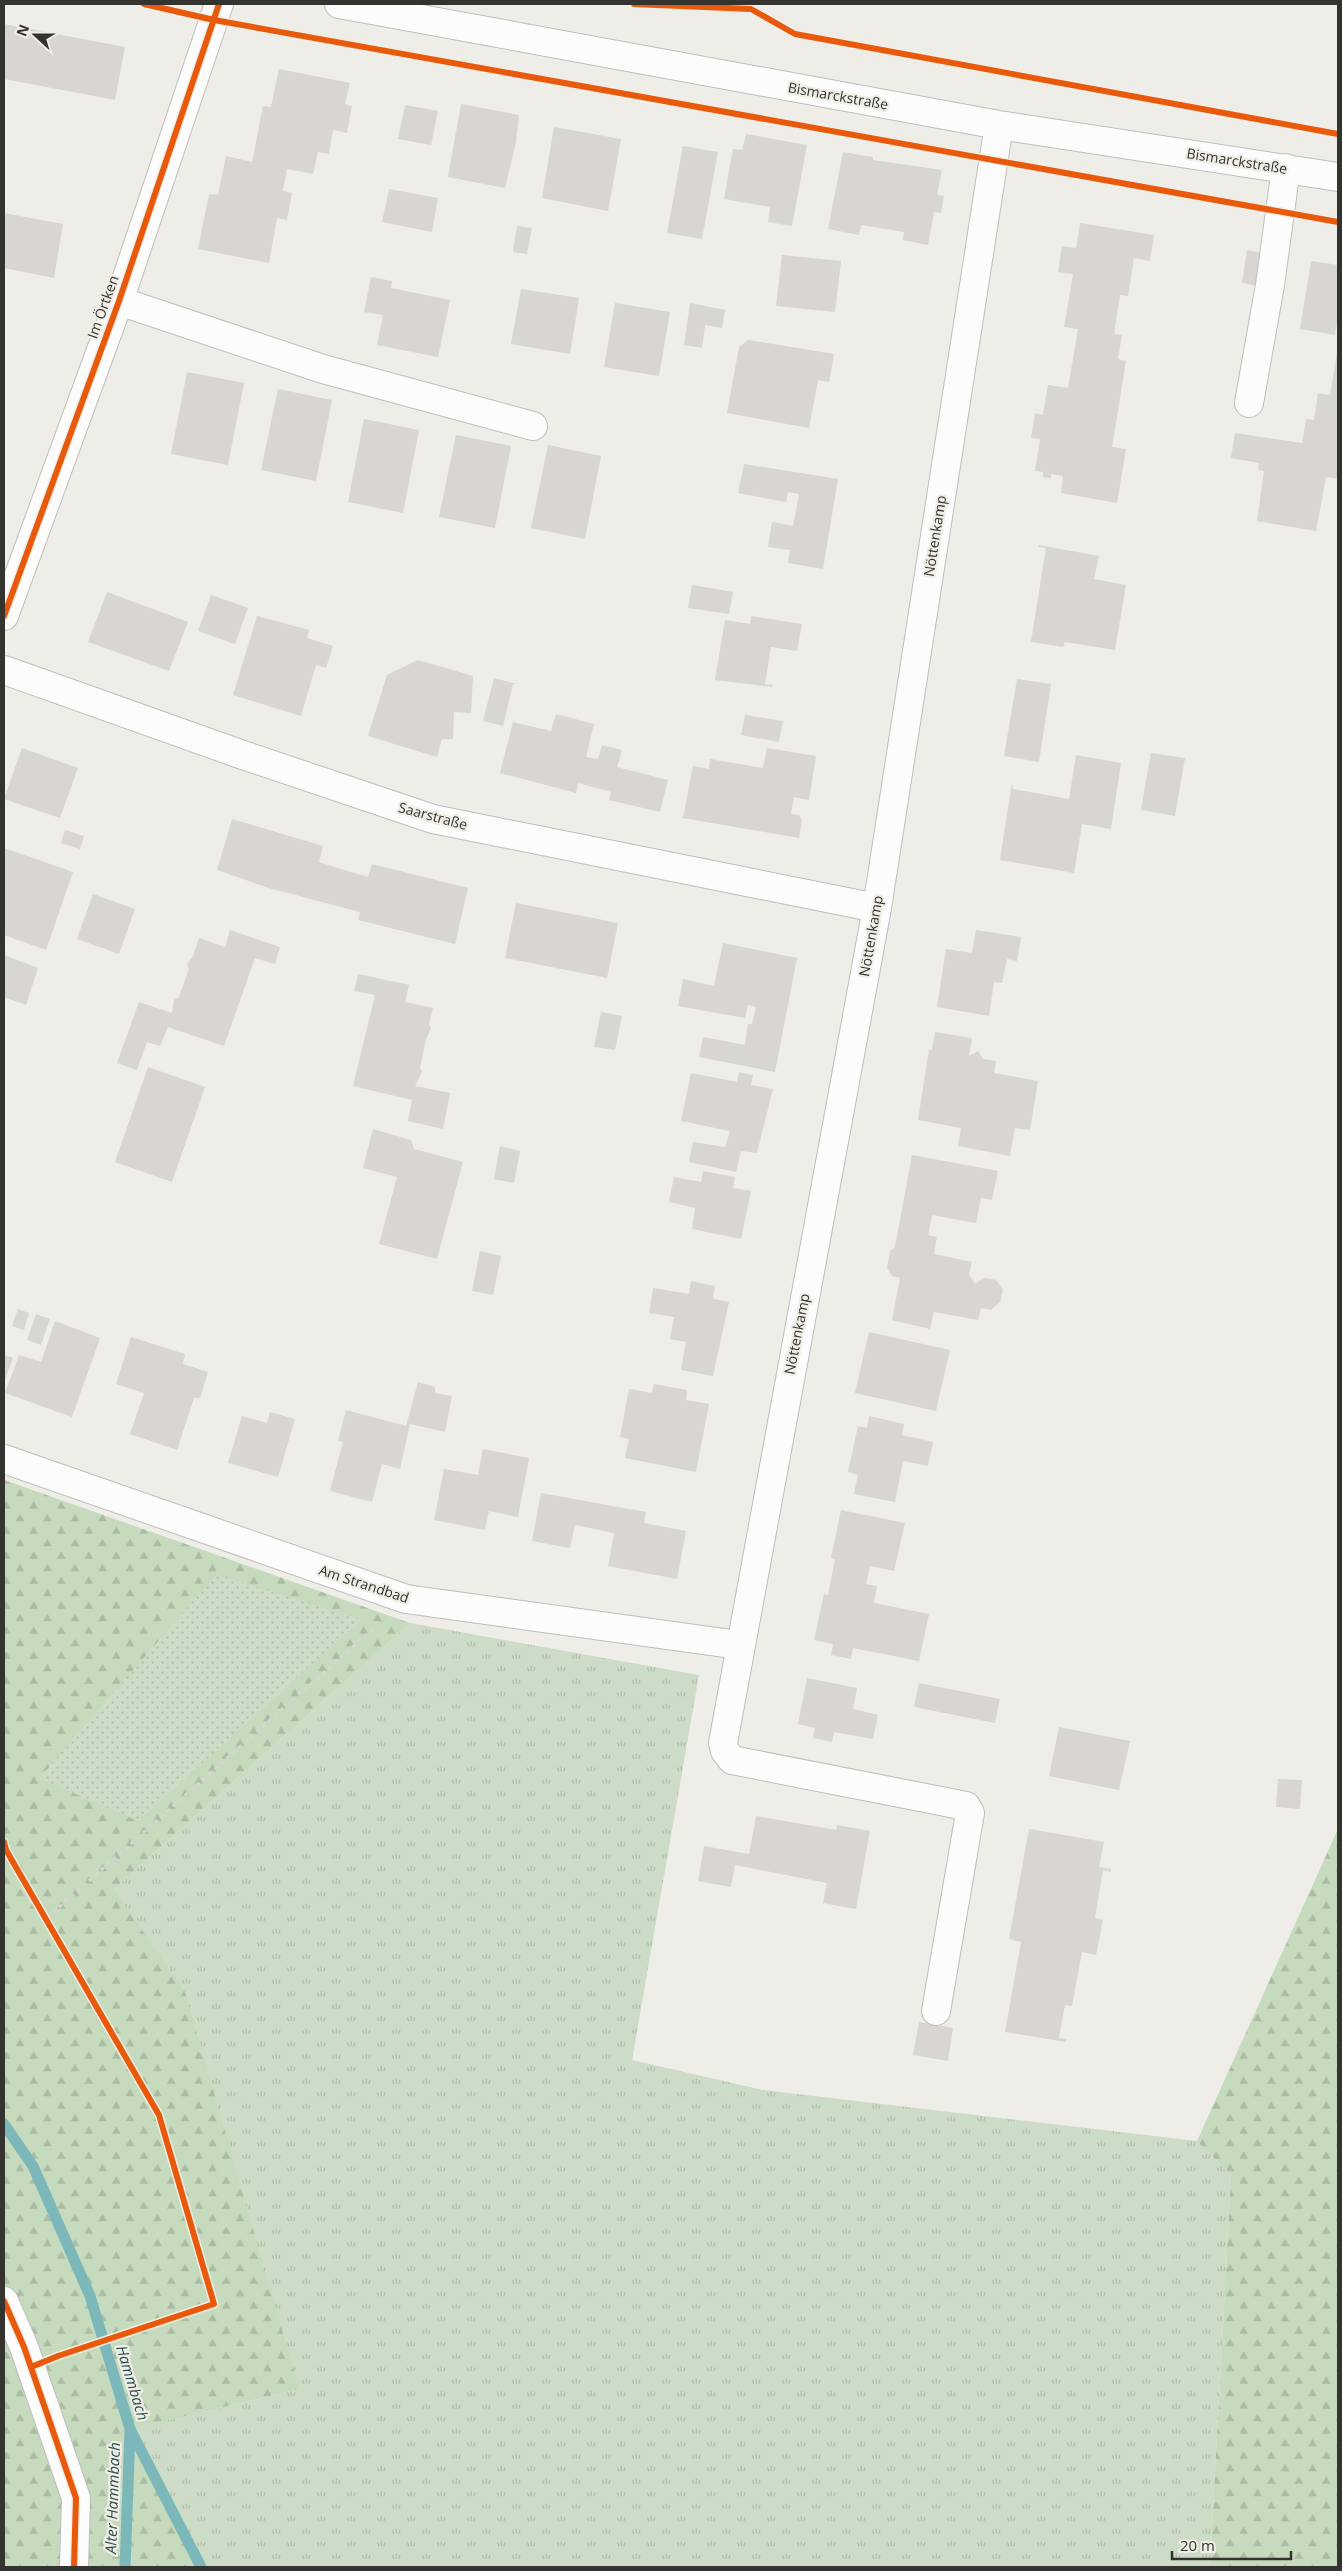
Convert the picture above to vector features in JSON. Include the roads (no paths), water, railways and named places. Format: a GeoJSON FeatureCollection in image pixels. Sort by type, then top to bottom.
{"type":"FeatureCollection","features":[{"type":"Feature","properties":{"kind":"street","name":"Im Örtken"},"geometry":{"type":"LineString","coordinates":[[4,616],[119,301],[219,4]]}},
{"type":"Feature","properties":{"kind":"street","name":"Bismarckstraße"},"geometry":{"type":"LineString","coordinates":[[339,4],[999,125],[1338,177]]}},
{"type":"Feature","properties":{"kind":"street","name":"Nöttenkamp"},"geometry":{"type":"LineString","coordinates":[[936,2011],[970,1814],[966,1806],[732,1760],[725,1751],[723,1743],[739,1645],[877,908],[999,125]]}},
{"type":"Feature","properties":{"kind":"street"},"geometry":{"type":"LineString","coordinates":[[1249,403],[1270,285],[1286,168]]}},
{"type":"Feature","properties":{"kind":"street","name":"Im Örtken"},"geometry":{"type":"LineString","coordinates":[[119,301],[323,368],[533,426]]}},
{"type":"Feature","properties":{"kind":"street","name":"Saarstraße"},"geometry":{"type":"LineString","coordinates":[[4,670],[240,754],[433,819],[877,908]]}},
{"type":"Feature","properties":{"kind":"street","name":"Am Strandbad"},"geometry":{"type":"LineString","coordinates":[[4,1459],[406,1599],[739,1645]]}},
{"type":"Feature","properties":{"kind":"street"},"geometry":{"type":"LineString","coordinates":[[4,2301],[29,2360],[76,2498],[74,2567]]}},
{"type":"Feature","properties":{"kind":"waterway","name":"Hammbach"},"geometry":{"type":"LineString","coordinates":[[4,2124],[33,2166],[90,2296],[130,2429],[201,2567]]}},
{"type":"Feature","properties":{"kind":"waterway","name":"Alter Hammbach"},"geometry":{"type":"LineString","coordinates":[[125,2567],[130,2431]]}}]}
